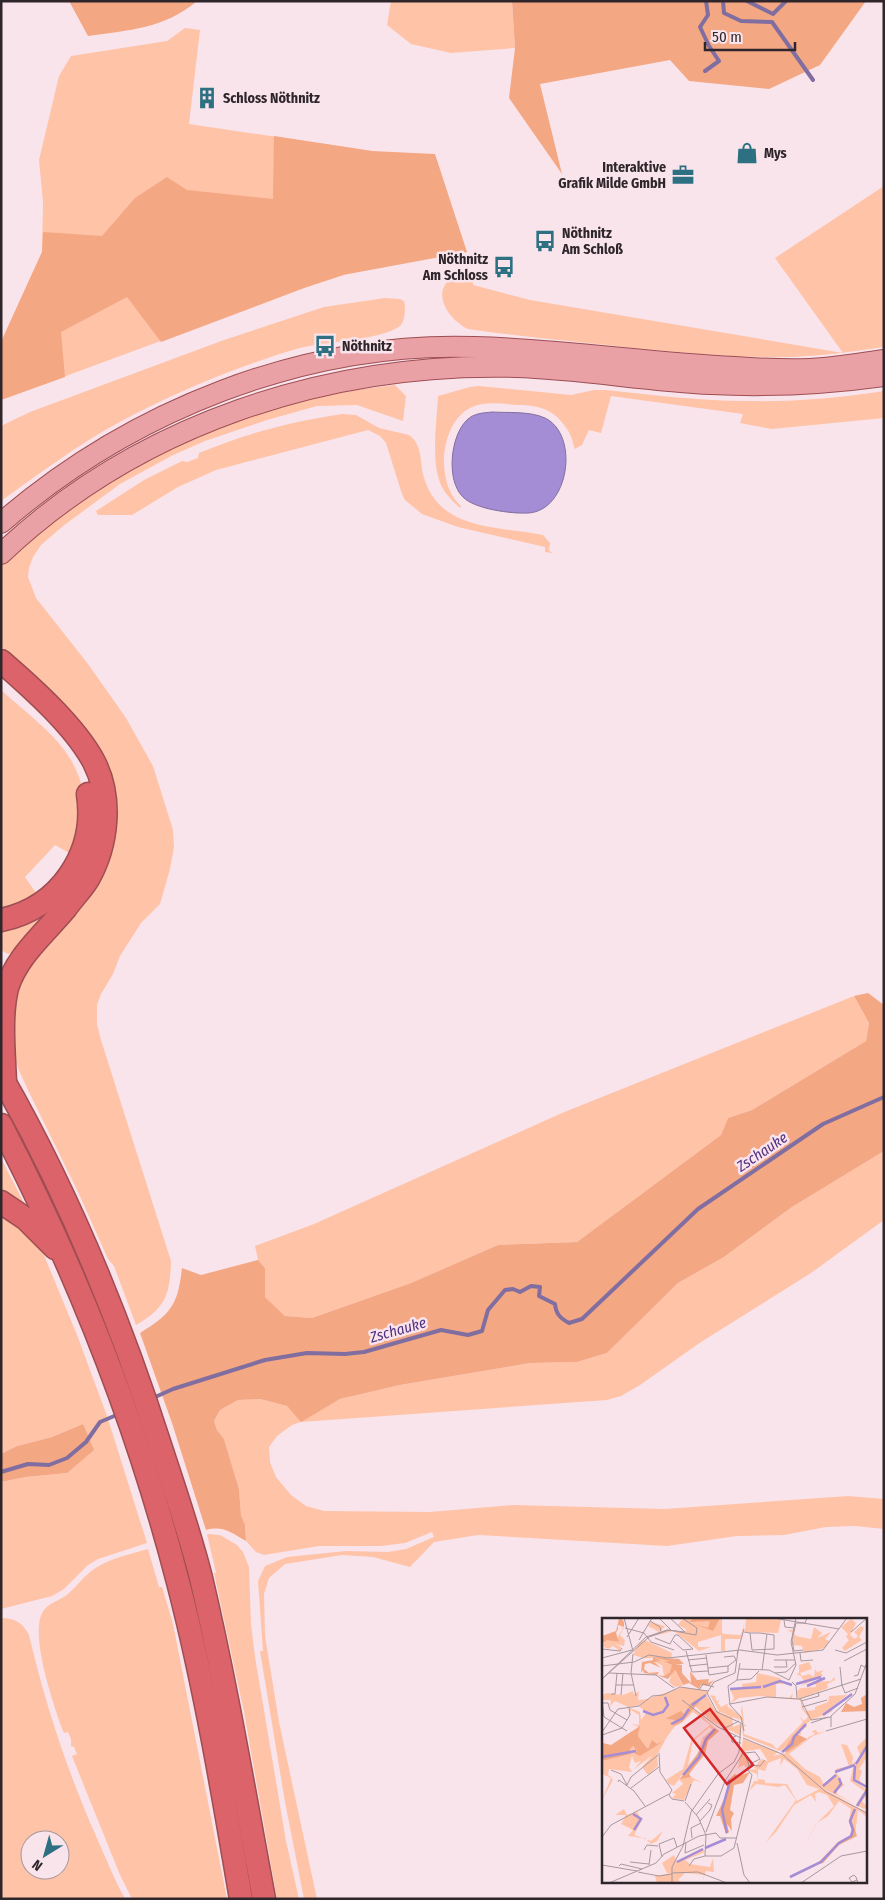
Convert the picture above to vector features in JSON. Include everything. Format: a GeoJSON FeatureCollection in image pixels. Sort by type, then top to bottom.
{"type":"FeatureCollection","features":[{"type":"Feature","properties":{"kind":"highway"},"geometry":{"type":"LineString","coordinates":[[1,661],[29,685],[82,743],[94,763],[104,795],[105,826],[99,853],[88,879],[16,967],[7,990],[3,1080],[53,1176],[97,1272],[140,1383],[177,1495],[200,1576],[232,1721],[264,1899]]}},
{"type":"Feature","properties":{"kind":"highway"},"geometry":{"type":"LineString","coordinates":[[1,681],[44,721],[76,758],[84,778],[90,808],[86,843],[79,863],[68,880],[54,895],[24,914],[1,920]]}},
{"type":"Feature","properties":{"kind":"highway"},"geometry":{"type":"LineString","coordinates":[[1,1124],[30,1179],[76,1281],[122,1399],[155,1500],[178,1582],[209,1723],[241,1899]]}},
{"type":"Feature","properties":{"kind":"highway"},"geometry":{"type":"LineString","coordinates":[[1,1202],[26,1219],[65,1258]]}},
{"type":"Feature","properties":{"kind":"main road"},"geometry":{"type":"LineString","coordinates":[[1,523],[22,505],[74,468],[160,418],[211,395],[257,379],[345,356],[395,349],[456,346],[522,350],[680,365],[760,368],[822,368],[884,360]]}},
{"type":"Feature","properties":{"kind":"main road"},"geometry":{"type":"LineString","coordinates":[[1,554],[16,540],[98,478],[124,461],[168,438],[214,418],[252,405],[352,380],[481,367],[551,370],[712,384],[788,386],[842,382],[884,376]]}},
{"type":"Feature","properties":{"kind":"shaded area"},"geometry":{"type":"Polygon","coordinates":[[[69,1],[197,1],[185,10],[159,23],[132,30],[88,36],[69,1]]]}},
{"type":"Feature","properties":{"kind":"shaded area"},"geometry":{"type":"Polygon","coordinates":[[[391,1],[512,1],[515,48],[451,53],[411,44],[387,25],[391,1]]]}},
{"type":"Feature","properties":{"kind":"shaded area"},"geometry":{"type":"Polygon","coordinates":[[[512,1],[866,1],[820,65],[769,89],[689,81],[670,60],[540,84],[562,174],[509,98],[515,48],[512,1]]]}},
{"type":"Feature","properties":{"kind":"shaded area"},"geometry":{"type":"Polygon","coordinates":[[[185,28],[200,30],[189,124],[372,151],[344,275],[1,400],[1,342],[42,252],[43,202],[39,160],[59,76],[71,56],[167,41],[185,28]]]}},
{"type":"Feature","properties":{"kind":"shaded area"},"geometry":{"type":"Polygon","coordinates":[[[274,136],[372,151],[435,154],[467,252],[343,275],[161,342],[127,297],[61,332],[65,377],[1,400],[1,342],[42,252],[43,232],[102,236],[135,198],[167,177],[187,190],[273,199],[274,136]]]}},
{"type":"Feature","properties":{"kind":"shaded area"},"geometry":{"type":"Polygon","coordinates":[[[884,186],[884,347],[843,353],[775,258],[884,186]]]}},
{"type":"Feature","properties":{"kind":"shaded area"},"geometry":{"type":"Polygon","coordinates":[[[473,271],[473,285],[530,300],[842,353],[789,357],[711,355],[468,329],[453,318],[444,304],[442,296],[448,281],[457,275],[473,271]]]}},
{"type":"Feature","properties":{"kind":"shaded area"},"geometry":{"type":"Polygon","coordinates":[[[385,298],[404,301],[405,314],[400,326],[366,338],[300,348],[231,371],[184,391],[139,412],[88,441],[1,501],[1,426],[30,412],[224,340],[324,307],[385,298]]]}},
{"type":"Feature","properties":{"kind":"shaded area"},"geometry":{"type":"Polygon","coordinates":[[[395,385],[406,396],[403,421],[357,405],[317,406],[267,420],[205,441],[173,455],[120,484],[63,526],[41,545],[33,557],[29,568],[28,577],[36,598],[88,664],[126,718],[153,766],[173,830],[174,847],[160,904],[141,923],[120,956],[97,1005],[97,1024],[101,1040],[171,1261],[169,1283],[164,1299],[154,1312],[136,1325],[114,1266],[108,1259],[79,1194],[27,1088],[18,1068],[12,1047],[15,990],[111,798],[34,676],[1,646],[1,561],[30,537],[105,483],[130,468],[187,440],[244,418],[303,401],[333,394],[395,385]]]}},
{"type":"Feature","properties":{"kind":"shaded area"},"geometry":{"type":"Polygon","coordinates":[[[479,386],[571,395],[594,390],[606,390],[729,401],[816,399],[884,391],[884,418],[772,429],[740,423],[743,414],[611,396],[601,433],[589,430],[582,445],[575,449],[566,427],[548,411],[528,405],[495,403],[477,405],[461,415],[453,426],[447,439],[444,454],[444,469],[447,483],[453,496],[461,506],[460,508],[444,490],[438,477],[435,442],[438,396],[479,386]]]}},
{"type":"Feature","properties":{"kind":"shaded area"},"geometry":{"type":"Polygon","coordinates":[[[492,412],[526,413],[545,418],[556,427],[563,440],[566,455],[561,487],[553,500],[542,509],[528,513],[513,513],[484,508],[468,501],[458,490],[452,470],[452,458],[461,427],[473,416],[492,412]]]}},
{"type":"Feature","properties":{"kind":"shaded area"},"geometry":{"type":"Polygon","coordinates":[[[342,414],[356,415],[379,428],[409,435],[418,448],[423,474],[430,493],[441,506],[455,516],[489,527],[543,535],[550,543],[549,550],[552,553],[545,552],[545,547],[458,527],[422,514],[405,500],[386,443],[380,436],[368,430],[216,470],[178,487],[132,515],[98,515],[96,511],[144,480],[182,461],[187,462],[198,458],[199,453],[269,429],[342,414]]]}},
{"type":"Feature","properties":{"kind":"shaded area"},"geometry":{"type":"Polygon","coordinates":[[[1,673],[71,739],[95,786],[88,860],[17,952],[8,954],[1,950],[1,925],[56,900],[91,785],[76,752],[65,737],[1,677],[1,673]]]}},
{"type":"Feature","properties":{"kind":"shaded area"},"geometry":{"type":"Polygon","coordinates":[[[1,690],[48,732],[65,750],[81,785],[86,809],[84,833],[76,855],[64,875],[47,892],[26,906],[1,915],[1,690]],[[55,845],[25,877],[36,893],[51,880],[71,854],[55,845]]]}},
{"type":"Feature","properties":{"kind":"shaded area"},"geometry":{"type":"Polygon","coordinates":[[[868,993],[884,1005],[884,1151],[792,1207],[724,1257],[678,1283],[607,1353],[577,1362],[530,1363],[400,1385],[340,1399],[301,1422],[287,1406],[260,1399],[238,1400],[220,1410],[214,1421],[217,1430],[224,1439],[239,1489],[246,1541],[222,1529],[206,1530],[172,1423],[140,1333],[159,1320],[171,1307],[178,1291],[182,1268],[201,1275],[258,1260],[265,1268],[265,1297],[285,1316],[312,1318],[411,1283],[498,1245],[577,1242],[721,1135],[728,1118],[752,1110],[866,1041],[869,1023],[854,996],[868,993]]]}},
{"type":"Feature","properties":{"kind":"shaded area"},"geometry":{"type":"Polygon","coordinates":[[[854,996],[869,1023],[866,1041],[752,1110],[728,1118],[721,1135],[577,1242],[498,1245],[411,1283],[312,1318],[285,1316],[265,1297],[265,1268],[258,1260],[255,1246],[314,1224],[562,1113],[854,996]]]}},
{"type":"Feature","properties":{"kind":"shaded area"},"geometry":{"type":"Polygon","coordinates":[[[884,1151],[884,1220],[811,1273],[701,1342],[640,1385],[621,1396],[607,1400],[301,1422],[292,1425],[277,1436],[269,1447],[270,1462],[276,1477],[291,1495],[306,1506],[324,1511],[430,1512],[513,1505],[664,1509],[848,1496],[884,1499],[884,1529],[855,1526],[826,1527],[784,1535],[737,1536],[667,1546],[478,1535],[434,1542],[410,1567],[373,1557],[342,1555],[285,1564],[269,1578],[264,1594],[265,1636],[279,1722],[317,1899],[304,1899],[285,1802],[260,1651],[263,1651],[258,1581],[265,1566],[287,1557],[346,1551],[388,1552],[406,1549],[434,1537],[432,1532],[405,1543],[381,1546],[319,1546],[264,1555],[256,1552],[246,1541],[239,1489],[224,1439],[217,1430],[214,1421],[220,1410],[238,1400],[260,1399],[287,1406],[301,1421],[340,1399],[400,1385],[530,1363],[577,1362],[607,1353],[678,1283],[724,1257],[792,1207],[884,1151]]]}},
{"type":"Feature","properties":{"kind":"shaded area"},"geometry":{"type":"Polygon","coordinates":[[[1,1160],[3,1162],[28,1211],[1,1194],[1,1160]]]}},
{"type":"Feature","properties":{"kind":"shaded area"},"geometry":{"type":"Polygon","coordinates":[[[1,1209],[41,1248],[77,1335],[107,1416],[147,1543],[98,1559],[88,1565],[64,1589],[52,1596],[1,1609],[1,1482],[26,1477],[67,1473],[83,1424],[52,1437],[17,1446],[1,1454],[1,1209]]]}},
{"type":"Feature","properties":{"kind":"shaded area"},"geometry":{"type":"Polygon","coordinates":[[[83,1424],[94,1450],[67,1473],[26,1477],[1,1482],[1,1454],[17,1446],[52,1437],[83,1424]]]}},
{"type":"Feature","properties":{"kind":"shaded area"},"geometry":{"type":"Polygon","coordinates":[[[207,1534],[220,1535],[237,1545],[243,1552],[249,1567],[251,1624],[255,1657],[286,1841],[299,1899],[277,1899],[244,1712],[207,1534]]]}},
{"type":"Feature","properties":{"kind":"shaded area"},"geometry":{"type":"Polygon","coordinates":[[[148,1549],[159,1587],[162,1587],[173,1624],[227,1899],[132,1899],[120,1875],[72,1756],[77,1754],[74,1747],[71,1746],[68,1732],[64,1733],[61,1726],[40,1650],[40,1620],[44,1610],[49,1605],[66,1595],[100,1565],[148,1549]]]}},
{"type":"Feature","properties":{"kind":"shaded area"},"geometry":{"type":"Polygon","coordinates":[[[1,1618],[18,1622],[29,1635],[43,1688],[68,1767],[88,1818],[125,1899],[1,1899],[1,1618]]]}},
{"type":"Feature","properties":{"kind":"waterway"},"geometry":{"type":"LineString","coordinates":[[705,71],[719,61],[700,27],[708,15],[706,1]]}},
{"type":"Feature","properties":{"kind":"waterway"},"geometry":{"type":"LineString","coordinates":[[723,1],[724,13],[741,21],[772,22],[813,80]]}},
{"type":"Feature","properties":{"kind":"waterway"},"geometry":{"type":"LineString","coordinates":[[747,1],[773,14],[786,1]]}},
{"type":"Feature","properties":{"kind":"waterway","name":"Zschauke"},"geometry":{"type":"LineString","coordinates":[[153,1398],[173,1389],[265,1360],[307,1353],[345,1354],[364,1352],[441,1330],[468,1335],[482,1331],[488,1310],[505,1290],[513,1289],[520,1292],[531,1286],[540,1287],[539,1296],[555,1304],[557,1313],[563,1319],[569,1323],[582,1319],[698,1209],[823,1124],[884,1097]]}},
{"type":"Feature","properties":{"kind":"waterway","name":"Zschauke"},"geometry":{"type":"LineString","coordinates":[[1,1472],[28,1464],[49,1465],[67,1458],[86,1442],[100,1422],[119,1414]]}},
{"type":"Feature","properties":{"kind":"place","name":"Schloss Nöthnitz"},"geometry":{"type":"Point","coordinates":[207,98]}},
{"type":"Feature","properties":{"kind":"place","name":"Mys"},"geometry":{"type":"Point","coordinates":[747,153]}},
{"type":"Feature","properties":{"kind":"place","name":"Interaktive Grafik Milde GmbH"},"geometry":{"type":"Point","coordinates":[683,175]}},
{"type":"Feature","properties":{"kind":"place","name":"Nöthnitz Am Schloß"},"geometry":{"type":"Point","coordinates":[545,241]}},
{"type":"Feature","properties":{"kind":"place","name":"Nöthnitz Am Schloss"},"geometry":{"type":"Point","coordinates":[504,267]}},
{"type":"Feature","properties":{"kind":"place","name":"Nöthnitz"},"geometry":{"type":"Point","coordinates":[325,346]}}]}
